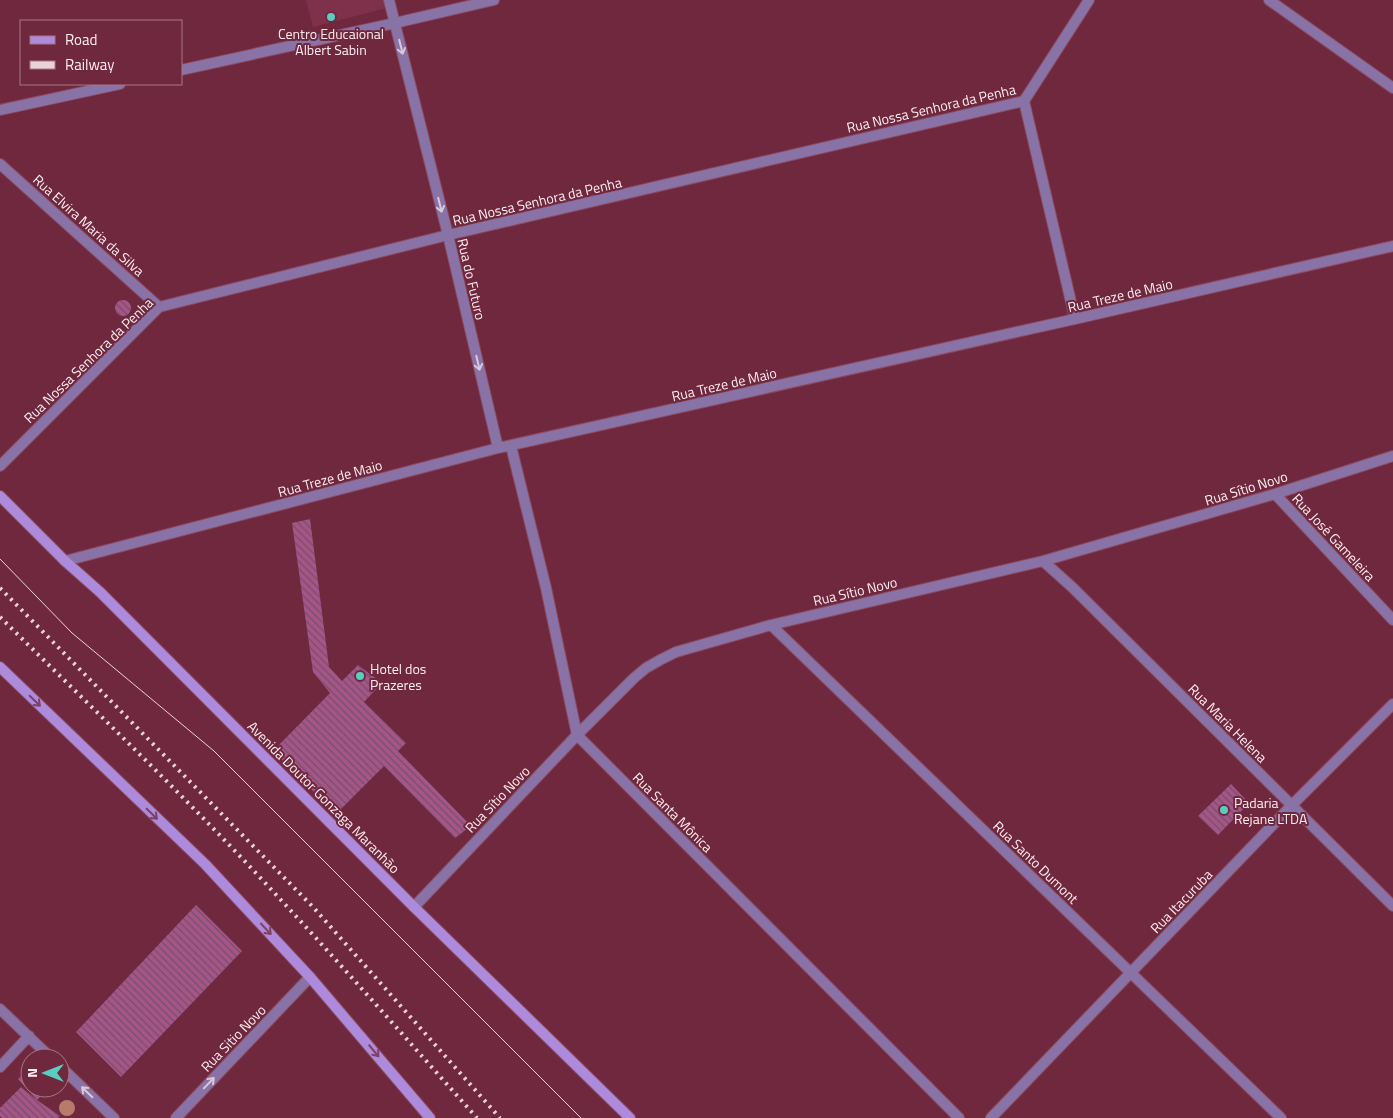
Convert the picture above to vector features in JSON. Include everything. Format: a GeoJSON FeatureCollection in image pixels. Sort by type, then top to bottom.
{"type":"FeatureCollection","features":[{"type":"Feature","properties":{"kind":"street","name":"Rua do Futuro"},"geometry":{"type":"LineString","coordinates":[[389,0],[448,236],[498,448]]}},
{"type":"Feature","properties":{"kind":"street"},"geometry":{"type":"LineString","coordinates":[[182,70],[494,0]]}},
{"type":"Feature","properties":{"kind":"street","name":"Rua Nossa Senhora da Penha"},"geometry":{"type":"LineString","coordinates":[[0,466],[159,307],[448,236],[1024,100],[1089,0]]}},
{"type":"Feature","properties":{"kind":"street"},"geometry":{"type":"LineString","coordinates":[[1269,0],[1393,88]]}},
{"type":"Feature","properties":{"kind":"street"},"geometry":{"type":"LineString","coordinates":[[0,110],[115,85]]}},
{"type":"Feature","properties":{"kind":"street"},"geometry":{"type":"LineString","coordinates":[[1024,100],[1075,319]]}},
{"type":"Feature","properties":{"kind":"street","name":"Rua Elvira Maria da Silva"},"geometry":{"type":"LineString","coordinates":[[0,164],[159,307]]}},
{"type":"Feature","properties":{"kind":"street","name":"Rua Treze de Maio"},"geometry":{"type":"LineString","coordinates":[[65,561],[498,448],[1393,246]]}},
{"type":"Feature","properties":{"kind":"street"},"geometry":{"type":"LineString","coordinates":[[511,446],[546,588],[577,735]]}},
{"type":"Feature","properties":{"kind":"street","name":"Rua Sítio Novo"},"geometry":{"type":"LineString","coordinates":[[414,907],[577,735],[634,678],[646,668],[676,652],[771,625],[1044,561],[1275,494],[1393,456]]}},
{"type":"Feature","properties":{"kind":"street","name":"Rua José Gameleira"},"geometry":{"type":"LineString","coordinates":[[1275,494],[1393,620]]}},
{"type":"Feature","properties":{"kind":"street","name":"Avenida Doutor Gonzaga Maranhão"},"geometry":{"type":"LineString","coordinates":[[0,496],[65,561],[100,592],[414,907],[630,1118]]}},
{"type":"Feature","properties":{"kind":"street","name":"Rua Maria Helena"},"geometry":{"type":"LineString","coordinates":[[1044,561],[1393,906]]}},
{"type":"Feature","properties":{"kind":"street","name":"Rua Santo Dumont"},"geometry":{"type":"LineString","coordinates":[[771,625],[1281,1118]]}},
{"type":"Feature","properties":{"kind":"street"},"geometry":{"type":"LineString","coordinates":[[0,667],[204,864],[310,977],[430,1118]]}},
{"type":"Feature","properties":{"kind":"street","name":"Rua Itacuruba"},"geometry":{"type":"LineString","coordinates":[[991,1118],[1291,806],[1393,704]]}},
{"type":"Feature","properties":{"kind":"street","name":"Rua Santa Mônica"},"geometry":{"type":"LineString","coordinates":[[577,735],[959,1118]]}},
{"type":"Feature","properties":{"kind":"street","name":"Rua Sitio Novo"},"geometry":{"type":"LineString","coordinates":[[176,1118],[310,977]]}},
{"type":"Feature","properties":{"kind":"street"},"geometry":{"type":"LineString","coordinates":[[0,1009],[41,1048]]}},
{"type":"Feature","properties":{"kind":"street"},"geometry":{"type":"LineString","coordinates":[[0,1067],[29,1036]]}},
{"type":"Feature","properties":{"kind":"street"},"geometry":{"type":"LineString","coordinates":[[70,1076],[114,1118]]}},
{"type":"Feature","properties":{"kind":"shaded area","name":"Centro Educaional Albert Sabin"},"geometry":{"type":"Polygon","coordinates":[[[306,0],[389,0],[390,7],[313,27],[306,0]]]}},
{"type":"Feature","properties":{"kind":"building"},"geometry":{"type":"Polygon","coordinates":[[[120,300],[126,300],[131,305],[129,314],[120,316],[115,311],[115,305],[120,300]]]}},
{"type":"Feature","properties":{"kind":"building","name":"Hotel dos Prazeres"},"geometry":{"type":"Polygon","coordinates":[[[310,519],[329,667],[342,681],[358,665],[382,683],[364,702],[406,743],[398,751],[471,826],[455,838],[384,766],[336,814],[273,751],[330,693],[313,672],[292,523],[310,519]]]}},
{"type":"Feature","properties":{"kind":"building","name":"Padaria Rejane LTDA"},"geometry":{"type":"Polygon","coordinates":[[[1231,784],[1249,803],[1218,835],[1198,816],[1231,784]]]}},
{"type":"Feature","properties":{"kind":"building"},"geometry":{"type":"Polygon","coordinates":[[[196,905],[242,951],[121,1077],[76,1032],[196,905]]]}},
{"type":"Feature","properties":{"kind":"building"},"geometry":{"type":"Polygon","coordinates":[[[20,1088],[20,1098],[35,1098],[60,1116],[58,1118],[2,1118],[0,1116],[0,1108],[20,1088]]]}},
{"type":"Feature","properties":{"kind":"tram line"},"geometry":{"type":"LineString","coordinates":[[0,559],[72,633],[214,751],[581,1118]]}},
{"type":"Feature","properties":{"kind":"railway"},"geometry":{"type":"LineString","coordinates":[[0,588],[313,907],[500,1118]]}},
{"type":"Feature","properties":{"kind":"railway"},"geometry":{"type":"LineString","coordinates":[[0,617],[254,871],[477,1118]]}},
{"type":"Feature","properties":{"kind":"place","name":"Centro Educaional Albert Sabin"},"geometry":{"type":"Point","coordinates":[331,17]}},
{"type":"Feature","properties":{"kind":"place","name":"Hotel dos Prazeres"},"geometry":{"type":"Point","coordinates":[360,676]}},
{"type":"Feature","properties":{"kind":"place","name":"Padaria Rejane LTDA"},"geometry":{"type":"Point","coordinates":[1224,810]}}]}
